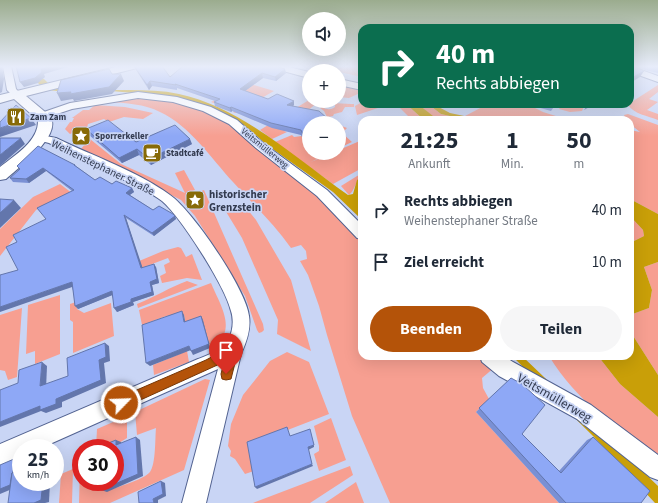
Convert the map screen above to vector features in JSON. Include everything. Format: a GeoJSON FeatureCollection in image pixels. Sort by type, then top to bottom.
{"type":"FeatureCollection","features":[{"type":"Feature","properties":{"kind":"main road"},"geometry":{"type":"LineString","coordinates":[[0,99],[42,89]]}},
{"type":"Feature","properties":{"kind":"main road"},"geometry":{"type":"LineString","coordinates":[[42,115],[47,106],[42,99],[43,96],[52,89]]}},
{"type":"Feature","properties":{"kind":"main road"},"geometry":{"type":"LineString","coordinates":[[0,175],[41,138],[47,123],[42,115],[18,96]]}},
{"type":"Feature","properties":{"kind":"street"},"geometry":{"type":"LineString","coordinates":[[12,89],[18,96]]}},
{"type":"Feature","properties":{"kind":"street","name":"Veitsmüllerweg"},"geometry":{"type":"LineString","coordinates":[[42,115],[70,106],[126,96],[149,95],[194,104],[233,122],[260,146],[322,193],[358,230]]}},
{"type":"Feature","properties":{"kind":"street","name":"Weihenstephaner Straße"},"geometry":{"type":"LineString","coordinates":[[41,138],[52,140],[166,198],[179,210],[219,270],[240,309],[240,333],[238,342],[232,351],[194,503]]}},
{"type":"Feature","properties":{"kind":"street"},"geometry":{"type":"LineString","coordinates":[[0,455],[210,364],[232,351]]}},
{"type":"Feature","properties":{"kind":"street","name":"Veitsmüllerweg"},"geometry":{"type":"LineString","coordinates":[[494,360],[506,369],[584,412],[658,469]]}},
{"type":"Feature","properties":{"kind":"shaded area"},"geometry":{"type":"Polygon","coordinates":[[[235,89],[269,89],[274,91],[235,113],[233,112],[250,102],[216,104],[211,102],[235,89]]]}},
{"type":"Feature","properties":{"kind":"shaded area"},"geometry":{"type":"Polygon","coordinates":[[[346,89],[358,90],[358,94],[346,98],[346,89]]]}},
{"type":"Feature","properties":{"kind":"shaded area"},"geometry":{"type":"Polygon","coordinates":[[[651,89],[658,89],[658,92],[649,99],[658,102],[647,110],[658,114],[658,120],[634,111],[631,108],[634,108],[634,100],[651,89]]]}},
{"type":"Feature","properties":{"kind":"shaded area"},"geometry":{"type":"Polygon","coordinates":[[[49,90],[146,90],[179,94],[202,101],[224,110],[268,136],[348,195],[353,194],[358,179],[358,216],[333,192],[232,118],[145,94],[111,91],[64,92],[49,90]]]}},
{"type":"Feature","properties":{"kind":"shaded area"},"geometry":{"type":"Polygon","coordinates":[[[128,98],[153,98],[169,100],[201,110],[226,122],[270,160],[309,187],[358,235],[358,360],[487,360],[495,367],[482,378],[483,388],[489,399],[476,412],[559,503],[390,503],[352,416],[319,306],[308,275],[300,261],[307,259],[306,251],[301,245],[291,248],[200,143],[181,125],[160,112],[148,107],[135,104],[109,102],[128,98]]]}},
{"type":"Feature","properties":{"kind":"shaded area"},"geometry":{"type":"Polygon","coordinates":[[[302,104],[302,108],[311,108],[284,131],[287,132],[272,139],[260,130],[302,104]]]}},
{"type":"Feature","properties":{"kind":"shaded area"},"geometry":{"type":"Polygon","coordinates":[[[346,104],[354,104],[354,107],[346,107],[346,104]]]}},
{"type":"Feature","properties":{"kind":"shaded area"},"geometry":{"type":"Polygon","coordinates":[[[358,104],[358,108],[378,108],[357,115],[355,106],[358,104]]]}},
{"type":"Feature","properties":{"kind":"shaded area"},"geometry":{"type":"Polygon","coordinates":[[[95,105],[125,107],[153,113],[143,119],[124,117],[109,122],[104,119],[88,124],[85,135],[121,164],[185,193],[175,173],[184,170],[195,190],[186,194],[204,190],[263,324],[264,330],[262,332],[259,333],[257,330],[245,296],[195,216],[181,200],[81,149],[86,143],[86,140],[75,132],[70,134],[65,129],[70,122],[72,122],[74,118],[72,118],[83,110],[89,110],[95,105]]]}},
{"type":"Feature","properties":{"kind":"shaded area"},"geometry":{"type":"Polygon","coordinates":[[[320,108],[344,108],[342,112],[334,114],[333,116],[326,116],[324,111],[320,108]]]}},
{"type":"Feature","properties":{"kind":"shaded area"},"geometry":{"type":"Polygon","coordinates":[[[400,108],[410,108],[420,116],[408,116],[400,108]]]}},
{"type":"Feature","properties":{"kind":"shaded area"},"geometry":{"type":"Polygon","coordinates":[[[410,108],[423,108],[433,116],[420,116],[410,108]]]}},
{"type":"Feature","properties":{"kind":"shaded area"},"geometry":{"type":"Polygon","coordinates":[[[423,108],[433,108],[441,114],[450,116],[433,116],[423,108]]]}},
{"type":"Feature","properties":{"kind":"shaded area"},"geometry":{"type":"Polygon","coordinates":[[[433,108],[441,108],[450,113],[464,116],[450,116],[441,114],[433,108]]]}},
{"type":"Feature","properties":{"kind":"shaded area"},"geometry":{"type":"Polygon","coordinates":[[[480,108],[535,108],[556,116],[465,116],[480,108]]]}},
{"type":"Feature","properties":{"kind":"shaded area"},"geometry":{"type":"Polygon","coordinates":[[[583,108],[582,111],[570,112],[559,109],[583,108]]]}},
{"type":"Feature","properties":{"kind":"shaded area"},"geometry":{"type":"Polygon","coordinates":[[[628,114],[633,116],[624,116],[628,114]]]}},
{"type":"Feature","properties":{"kind":"shaded area"},"geometry":{"type":"Polygon","coordinates":[[[634,116],[658,125],[658,214],[634,201],[634,131],[640,132],[634,127],[634,116]]]}},
{"type":"Feature","properties":{"kind":"shaded area"},"geometry":{"type":"Polygon","coordinates":[[[292,135],[294,137],[302,136],[302,160],[315,160],[311,162],[316,160],[346,160],[346,147],[358,142],[358,170],[333,184],[275,142],[292,135]]]}},
{"type":"Feature","properties":{"kind":"shaded area"},"geometry":{"type":"Polygon","coordinates":[[[346,137],[352,142],[346,145],[346,137]]]}},
{"type":"Feature","properties":{"kind":"shaded area"},"geometry":{"type":"Polygon","coordinates":[[[358,175],[358,181],[353,191],[349,195],[341,186],[358,175]]]}},
{"type":"Feature","properties":{"kind":"shaded area"},"geometry":{"type":"Polygon","coordinates":[[[60,184],[81,200],[52,201],[36,210],[0,256],[0,229],[33,197],[60,184]]]}},
{"type":"Feature","properties":{"kind":"shaded area"},"geometry":{"type":"Polygon","coordinates":[[[634,201],[658,214],[658,262],[644,267],[652,290],[649,308],[634,314],[634,241],[644,236],[643,230],[634,220],[634,201]]]}},
{"type":"Feature","properties":{"kind":"shaded area"},"geometry":{"type":"Polygon","coordinates":[[[243,204],[256,220],[291,280],[311,351],[277,334],[278,320],[242,238],[225,210],[243,204]]]}},
{"type":"Feature","properties":{"kind":"shaded area"},"geometry":{"type":"Polygon","coordinates":[[[634,220],[643,230],[644,236],[634,241],[634,220]]]}},
{"type":"Feature","properties":{"kind":"shaded area"},"geometry":{"type":"Polygon","coordinates":[[[178,247],[181,248],[186,257],[192,254],[202,280],[187,278],[162,283],[160,276],[166,273],[164,265],[170,262],[168,258],[123,275],[132,264],[163,251],[178,247]]]}},
{"type":"Feature","properties":{"kind":"shaded area"},"geometry":{"type":"Polygon","coordinates":[[[658,262],[658,375],[634,337],[634,314],[649,308],[652,290],[644,267],[658,262]]]}},
{"type":"Feature","properties":{"kind":"shaded area"},"geometry":{"type":"Polygon","coordinates":[[[187,281],[198,285],[138,308],[137,304],[187,281]]]}},
{"type":"Feature","properties":{"kind":"shaded area"},"geometry":{"type":"Polygon","coordinates":[[[211,283],[223,309],[226,327],[224,335],[219,342],[210,348],[186,326],[184,315],[166,316],[142,325],[139,310],[211,283]]]}},
{"type":"Feature","properties":{"kind":"shaded area"},"geometry":{"type":"Polygon","coordinates":[[[60,295],[60,354],[35,364],[35,351],[26,354],[28,305],[60,295]]]}},
{"type":"Feature","properties":{"kind":"shaded area"},"geometry":{"type":"Polygon","coordinates":[[[76,302],[77,309],[84,313],[111,303],[114,336],[73,353],[73,322],[70,320],[70,304],[76,302]]]}},
{"type":"Feature","properties":{"kind":"shaded area"},"geometry":{"type":"Polygon","coordinates":[[[22,308],[17,377],[8,380],[5,371],[0,370],[0,315],[22,308]]]}},
{"type":"Feature","properties":{"kind":"shaded area"},"geometry":{"type":"Polygon","coordinates":[[[634,337],[658,375],[658,417],[620,384],[601,360],[634,360],[634,337]]]}},
{"type":"Feature","properties":{"kind":"shaded area"},"geometry":{"type":"Polygon","coordinates":[[[187,351],[189,362],[154,375],[153,365],[187,351]]]}},
{"type":"Feature","properties":{"kind":"shaded area"},"geometry":{"type":"Polygon","coordinates":[[[287,352],[309,362],[329,414],[249,445],[254,471],[245,474],[235,459],[230,456],[231,451],[228,446],[231,424],[243,395],[270,361],[287,352]]]}},
{"type":"Feature","properties":{"kind":"shaded area"},"geometry":{"type":"Polygon","coordinates":[[[516,360],[526,360],[658,486],[658,503],[655,503],[593,436],[516,360]]]}},
{"type":"Feature","properties":{"kind":"shaded area"},"geometry":{"type":"Polygon","coordinates":[[[552,360],[601,360],[620,384],[658,417],[658,461],[613,426],[572,387],[552,360]]]}},
{"type":"Feature","properties":{"kind":"shaded area"},"geometry":{"type":"Polygon","coordinates":[[[205,379],[210,380],[184,470],[110,503],[79,503],[79,491],[124,491],[124,485],[147,475],[150,472],[154,457],[156,428],[137,435],[135,412],[205,379]]]}},
{"type":"Feature","properties":{"kind":"shaded area"},"geometry":{"type":"Polygon","coordinates":[[[127,416],[127,438],[124,440],[96,439],[97,429],[127,416]]]}},
{"type":"Feature","properties":{"kind":"shaded area"},"geometry":{"type":"Polygon","coordinates":[[[331,418],[346,460],[319,471],[314,454],[319,451],[319,446],[314,426],[331,418]]]}},
{"type":"Feature","properties":{"kind":"shaded area"},"geometry":{"type":"Polygon","coordinates":[[[350,466],[353,475],[310,503],[253,503],[350,466]]]}},
{"type":"Feature","properties":{"kind":"shaded area"},"geometry":{"type":"Polygon","coordinates":[[[72,469],[72,503],[59,503],[60,491],[64,491],[64,473],[72,469]]]}},
{"type":"Feature","properties":{"kind":"shaded area"},"geometry":{"type":"Polygon","coordinates":[[[356,482],[364,503],[325,503],[356,482]]]}},
{"type":"Feature","properties":{"kind":"building"},"geometry":{"type":"Polygon","coordinates":[[[58,89],[95,89],[70,94],[71,92],[57,93],[58,89]]]}},
{"type":"Feature","properties":{"kind":"building"},"geometry":{"type":"Polygon","coordinates":[[[191,89],[241,89],[268,99],[277,94],[294,101],[287,105],[319,111],[325,116],[302,116],[302,132],[301,130],[271,123],[214,102],[220,99],[191,89]]]}},
{"type":"Feature","properties":{"kind":"building"},"geometry":{"type":"Polygon","coordinates":[[[16,105],[31,118],[0,128],[0,122],[16,105]]]}},
{"type":"Feature","properties":{"kind":"building"},"geometry":{"type":"Polygon","coordinates":[[[108,120],[136,142],[175,125],[190,139],[149,159],[137,149],[119,158],[86,129],[108,120]]]}},
{"type":"Feature","properties":{"kind":"building"},"geometry":{"type":"Polygon","coordinates":[[[0,138],[21,138],[0,155],[0,138]]]}},
{"type":"Feature","properties":{"kind":"building"},"geometry":{"type":"Polygon","coordinates":[[[38,146],[75,165],[95,180],[100,177],[112,184],[116,181],[132,188],[126,193],[153,210],[159,206],[175,216],[152,233],[124,215],[141,268],[154,264],[157,279],[150,282],[152,292],[131,299],[131,302],[114,308],[112,291],[75,306],[72,282],[0,307],[0,275],[18,270],[6,247],[17,242],[13,235],[46,219],[37,208],[74,190],[43,168],[26,179],[10,178],[20,169],[17,166],[38,146]]]}},
{"type":"Feature","properties":{"kind":"building"},"geometry":{"type":"Polygon","coordinates":[[[0,199],[14,200],[0,213],[0,199]]]}},
{"type":"Feature","properties":{"kind":"building"},"geometry":{"type":"Polygon","coordinates":[[[182,311],[184,322],[201,316],[209,344],[191,351],[189,346],[146,363],[142,325],[182,311]]]}},
{"type":"Feature","properties":{"kind":"building"},"geometry":{"type":"Polygon","coordinates":[[[105,343],[106,357],[99,360],[101,380],[56,399],[56,404],[40,410],[40,406],[0,422],[0,390],[18,383],[19,370],[42,362],[40,386],[68,376],[67,358],[105,343]]]}},
{"type":"Feature","properties":{"kind":"building"},"geometry":{"type":"Polygon","coordinates":[[[511,378],[522,384],[545,405],[522,434],[561,473],[593,437],[650,491],[641,503],[566,503],[479,408],[511,378]]]}},
{"type":"Feature","properties":{"kind":"building"},"geometry":{"type":"Polygon","coordinates":[[[287,427],[290,436],[310,429],[314,445],[308,447],[312,464],[255,487],[247,442],[287,427]]]}},
{"type":"Feature","properties":{"kind":"building"},"geometry":{"type":"Polygon","coordinates":[[[136,437],[138,474],[124,480],[124,442],[136,437]]]}},
{"type":"Feature","properties":{"kind":"building"},"geometry":{"type":"Polygon","coordinates":[[[12,460],[10,485],[0,489],[0,465],[12,460]]]}},
{"type":"Feature","properties":{"kind":"building"},"geometry":{"type":"Polygon","coordinates":[[[12,473],[12,491],[42,491],[41,500],[34,503],[8,503],[12,473]]]}},
{"type":"Feature","properties":{"kind":"building"},"geometry":{"type":"Polygon","coordinates":[[[161,481],[163,494],[153,499],[154,503],[139,503],[138,492],[161,481]]]}},
{"type":"Feature","properties":{"kind":"place","name":"Zam Zam"},"geometry":{"type":"Point","coordinates":[16,117]}},
{"type":"Feature","properties":{"kind":"place","name":"Sporrerkeller"},"geometry":{"type":"Point","coordinates":[81,136]}},
{"type":"Feature","properties":{"kind":"place","name":"Stadtcafé"},"geometry":{"type":"Point","coordinates":[152,153]}},
{"type":"Feature","properties":{"kind":"place","name":"historischer Grenzstein"},"geometry":{"type":"Point","coordinates":[195,200]}},
{"type":"Feature","properties":{"kind":"route"},"geometry":{"type":"LineString","coordinates":[[121,403],[210,364],[232,351],[226,374]]}}]}
